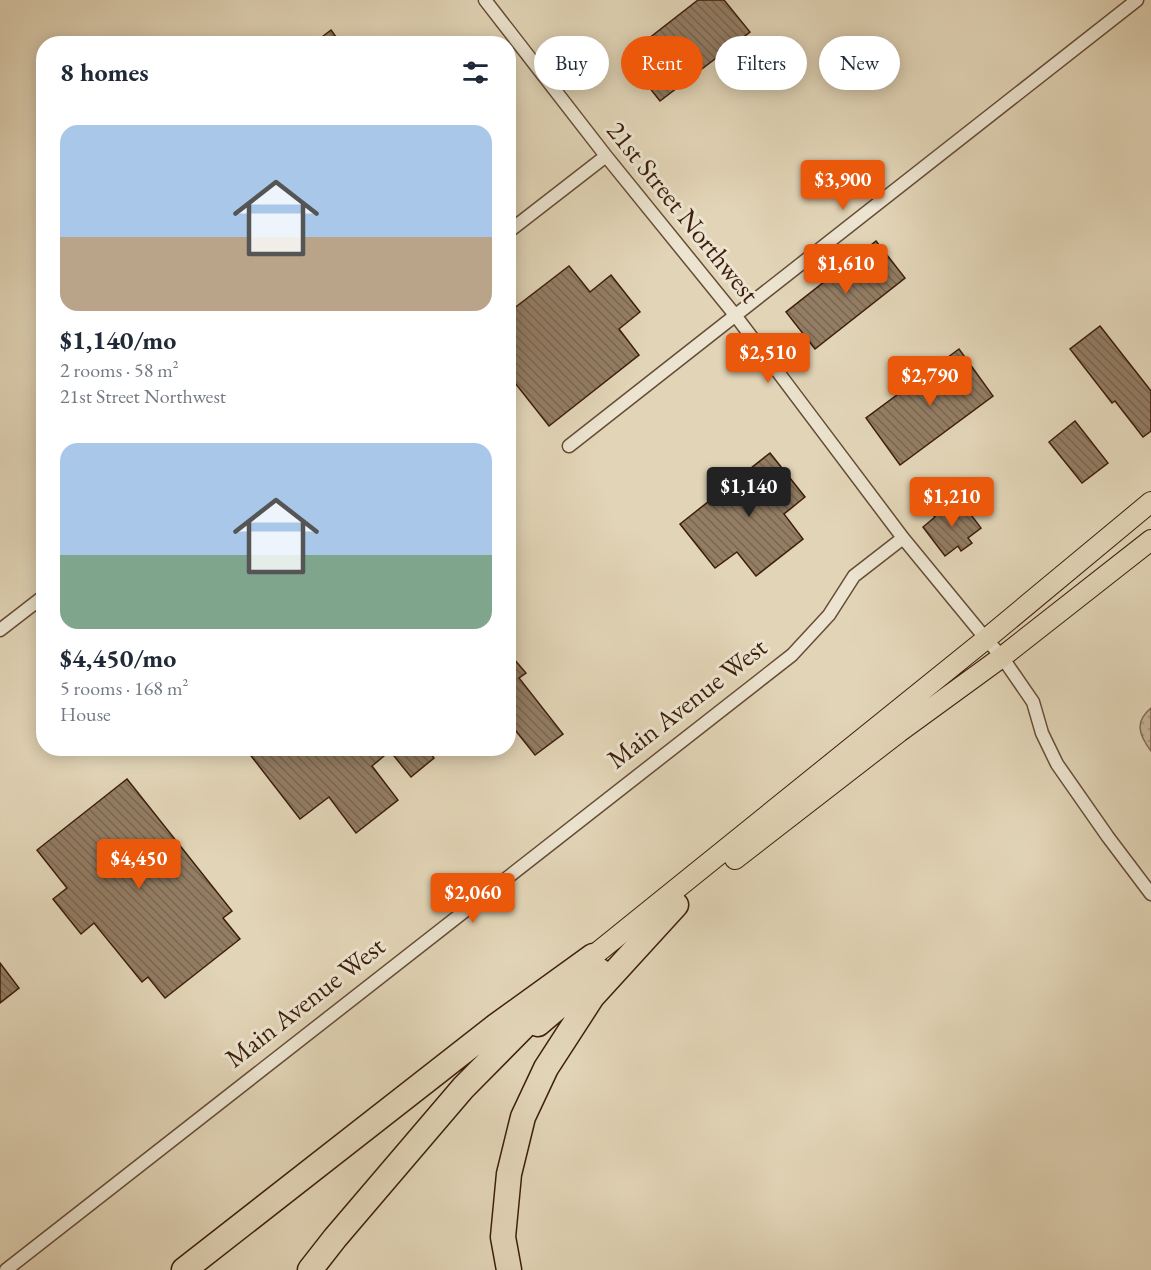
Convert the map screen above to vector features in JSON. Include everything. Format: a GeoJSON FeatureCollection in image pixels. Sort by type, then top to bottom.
{"type":"FeatureCollection","features":[{"type":"Feature","properties":{"kind":"highway"},"geometry":{"type":"LineString","coordinates":[[463,1088],[676,905]]}},
{"type":"Feature","properties":{"kind":"highway"},"geometry":{"type":"LineString","coordinates":[[509,1270],[502,1238],[509,1174],[524,1117],[546,1068],[592,997],[676,905]]}},
{"type":"Feature","properties":{"kind":"highway"},"geometry":{"type":"LineString","coordinates":[[310,1270],[463,1088],[593,956]]}},
{"type":"Feature","properties":{"kind":"highway"},"geometry":{"type":"LineString","coordinates":[[184,1270],[496,1026],[593,956]]}},
{"type":"Feature","properties":{"kind":"main road"},"geometry":{"type":"LineString","coordinates":[[593,956],[986,639],[1151,502]]}},
{"type":"Feature","properties":{"kind":"main road"},"geometry":{"type":"LineString","coordinates":[[676,905],[899,732],[1002,657],[1151,540]]}},
{"type":"Feature","properties":{"kind":"street","name":"21st Street Northwest"},"geometry":{"type":"LineString","coordinates":[[485,0],[513,36]]}},
{"type":"Feature","properties":{"kind":"street"},"geometry":{"type":"LineString","coordinates":[[569,446],[1137,0]]}},
{"type":"Feature","properties":{"kind":"street","name":"21st Street Northwest"},"geometry":{"type":"LineString","coordinates":[[516,40],[606,156],[735,315],[903,538],[1002,657],[1033,702],[1042,733],[1057,764],[1107,837],[1151,894]]}},
{"type":"Feature","properties":{"kind":"street"},"geometry":{"type":"LineString","coordinates":[[516,226],[606,156]]}},
{"type":"Feature","properties":{"kind":"street","name":"Main Avenue West"},"geometry":{"type":"LineString","coordinates":[[6,1270],[792,655],[828,615],[854,576],[903,538]]}},
{"type":"Feature","properties":{"kind":"street"},"geometry":{"type":"LineString","coordinates":[[0,630],[36,602]]}},
{"type":"Feature","properties":{"kind":"shaded area"},"geometry":{"type":"Polygon","coordinates":[[[1151,708],[1151,751],[1141,734],[1140,724],[1151,708]]]}},
{"type":"Feature","properties":{"kind":"building"},"geometry":{"type":"Polygon","coordinates":[[[698,0],[724,0],[750,32],[745,36],[715,36],[715,59],[703,68],[703,36],[652,36],[698,0]]]}},
{"type":"Feature","properties":{"kind":"building"},"geometry":{"type":"Polygon","coordinates":[[[331,30],[335,36],[323,36],[331,30]]]}},
{"type":"Feature","properties":{"kind":"building"},"geometry":{"type":"Polygon","coordinates":[[[651,90],[674,90],[660,101],[651,90]]]}},
{"type":"Feature","properties":{"kind":"building"},"geometry":{"type":"Polygon","coordinates":[[[876,241],[905,278],[815,349],[786,312],[876,241]]]}},
{"type":"Feature","properties":{"kind":"building"},"geometry":{"type":"Polygon","coordinates":[[[569,266],[590,292],[611,275],[640,312],[619,329],[639,355],[549,426],[516,384],[516,307],[569,266]]]}},
{"type":"Feature","properties":{"kind":"building"},"geometry":{"type":"Polygon","coordinates":[[[1100,326],[1151,391],[1151,431],[1143,437],[1115,401],[1112,403],[1070,349],[1100,326]]]}},
{"type":"Feature","properties":{"kind":"building"},"geometry":{"type":"Polygon","coordinates":[[[959,349],[993,396],[900,465],[866,418],[959,349]]]}},
{"type":"Feature","properties":{"kind":"building"},"geometry":{"type":"Polygon","coordinates":[[[1075,421],[1108,463],[1082,483],[1049,442],[1075,421]]]}},
{"type":"Feature","properties":{"kind":"building"},"geometry":{"type":"Polygon","coordinates":[[[770,453],[805,497],[784,514],[803,539],[756,576],[737,552],[715,568],[680,524],[770,453]]]}},
{"type":"Feature","properties":{"kind":"building"},"geometry":{"type":"Polygon","coordinates":[[[959,499],[981,528],[968,538],[972,543],[961,551],[958,546],[945,556],[923,527],[935,517],[932,514],[943,506],[946,510],[959,499]]]}},
{"type":"Feature","properties":{"kind":"building"},"geometry":{"type":"Polygon","coordinates":[[[516,661],[526,673],[519,678],[563,734],[535,755],[516,731],[516,661]]]}},
{"type":"Feature","properties":{"kind":"building"},"geometry":{"type":"Polygon","coordinates":[[[251,756],[384,756],[372,766],[398,800],[356,833],[329,797],[300,819],[251,756]]]}},
{"type":"Feature","properties":{"kind":"building"},"geometry":{"type":"Polygon","coordinates":[[[394,756],[433,756],[434,758],[411,777],[394,756]]]}},
{"type":"Feature","properties":{"kind":"building"},"geometry":{"type":"Polygon","coordinates":[[[127,779],[232,911],[223,918],[240,939],[165,998],[148,977],[142,982],[94,923],[81,934],[53,899],[67,888],[37,850],[127,779]]]}},
{"type":"Feature","properties":{"kind":"building"},"geometry":{"type":"Polygon","coordinates":[[[0,963],[19,988],[0,1003],[0,963]]]}}]}
